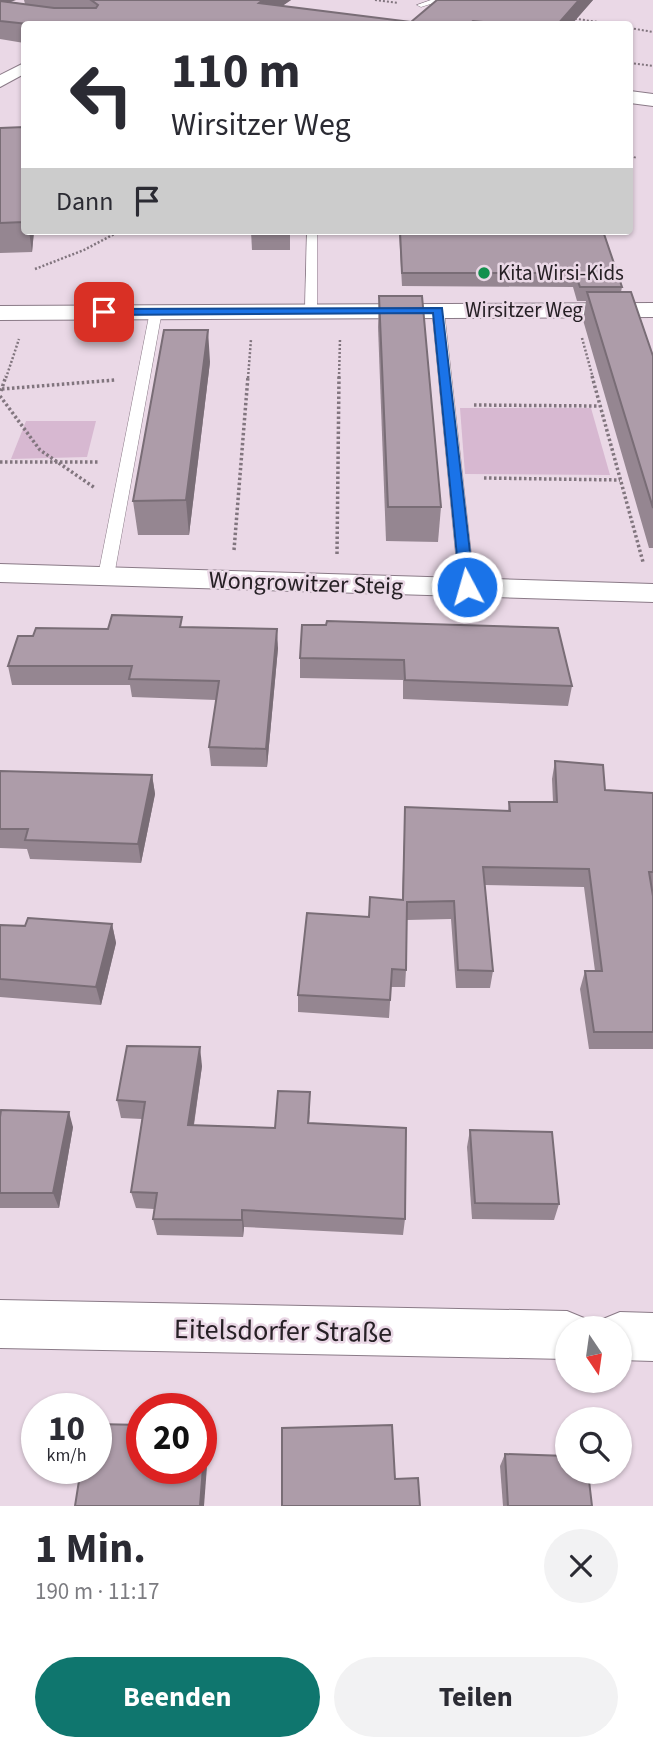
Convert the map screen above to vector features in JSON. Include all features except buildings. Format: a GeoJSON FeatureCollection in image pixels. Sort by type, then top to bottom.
{"type":"FeatureCollection","features":[{"type":"Feature","properties":{"kind":"main road"},"geometry":{"type":"LineString","coordinates":[[633,97],[653,100]]}},
{"type":"Feature","properties":{"kind":"street"},"geometry":{"type":"LineString","coordinates":[[0,82],[21,70]]}},
{"type":"Feature","properties":{"kind":"street","name":"Wirsitzer Weg"},"geometry":{"type":"LineString","coordinates":[[0,313],[653,310]]}},
{"type":"Feature","properties":{"kind":"street","name":"Wongrowitzer Steig"},"geometry":{"type":"LineString","coordinates":[[0,573],[467,587],[649,582]]}},
{"type":"Feature","properties":{"kind":"street","name":"Eitelsdorfer Straße"},"geometry":{"type":"LineString","coordinates":[[0,1324],[555,1335]]}},
{"type":"Feature","properties":{"kind":"street"},"geometry":{"type":"LineString","coordinates":[[632,1336],[653,1337]]}},
{"type":"Feature","properties":{"kind":"lane"},"geometry":{"type":"LineString","coordinates":[[421,5],[439,0]]}},
{"type":"Feature","properties":{"kind":"lane"},"geometry":{"type":"LineString","coordinates":[[311,310],[312,235]]}},
{"type":"Feature","properties":{"kind":"lane"},"geometry":{"type":"LineString","coordinates":[[438,310],[467,587]]}},
{"type":"Feature","properties":{"kind":"lane"},"geometry":{"type":"LineString","coordinates":[[106,576],[156,311]]}},
{"type":"Feature","properties":{"kind":"path"},"geometry":{"type":"LineString","coordinates":[[559,16],[592,21]]}},
{"type":"Feature","properties":{"kind":"path"},"geometry":{"type":"LineString","coordinates":[[633,29],[653,32]]}},
{"type":"Feature","properties":{"kind":"path"},"geometry":{"type":"LineString","coordinates":[[633,63],[653,66]]}},
{"type":"Feature","properties":{"kind":"path"},"geometry":{"type":"LineString","coordinates":[[633,157],[637,158]]}},
{"type":"Feature","properties":{"kind":"path"},"geometry":{"type":"LineString","coordinates":[[35,269],[111,235]]}},
{"type":"Feature","properties":{"kind":"path"},"geometry":{"type":"LineString","coordinates":[[580,332],[649,582]]}},
{"type":"Feature","properties":{"kind":"path"},"geometry":{"type":"LineString","coordinates":[[21,333],[0,396],[28,441],[53,463],[121,502]]}},
{"type":"Feature","properties":{"kind":"path"},"geometry":{"type":"LineString","coordinates":[[233,560],[251,334]]}},
{"type":"Feature","properties":{"kind":"path"},"geometry":{"type":"LineString","coordinates":[[337,563],[340,334]]}},
{"type":"Feature","properties":{"kind":"path"},"geometry":{"type":"LineString","coordinates":[[2,389],[144,377]]}},
{"type":"Feature","properties":{"kind":"path"},"geometry":{"type":"LineString","coordinates":[[447,404],[599,405]]}},
{"type":"Feature","properties":{"kind":"path"},"geometry":{"type":"LineString","coordinates":[[0,462],[127,462]]}},
{"type":"Feature","properties":{"kind":"path"},"geometry":{"type":"LineString","coordinates":[[455,478],[620,480]]}},
{"type":"Feature","properties":{"kind":"shaded area"},"geometry":{"type":"Polygon","coordinates":[[[460,408],[591,408],[610,475],[465,474],[460,408]]]}},
{"type":"Feature","properties":{"kind":"shaded area"},"geometry":{"type":"Polygon","coordinates":[[[26,421],[96,421],[87,457],[11,459],[26,421]]]}},
{"type":"Feature","properties":{"kind":"place","name":"Kita Wirsi-Kids"},"geometry":{"type":"Point","coordinates":[484,273]}},
{"type":"Feature","properties":{"kind":"route"},"geometry":{"type":"LineString","coordinates":[[104,312],[438,310],[467,587]]}}]}
